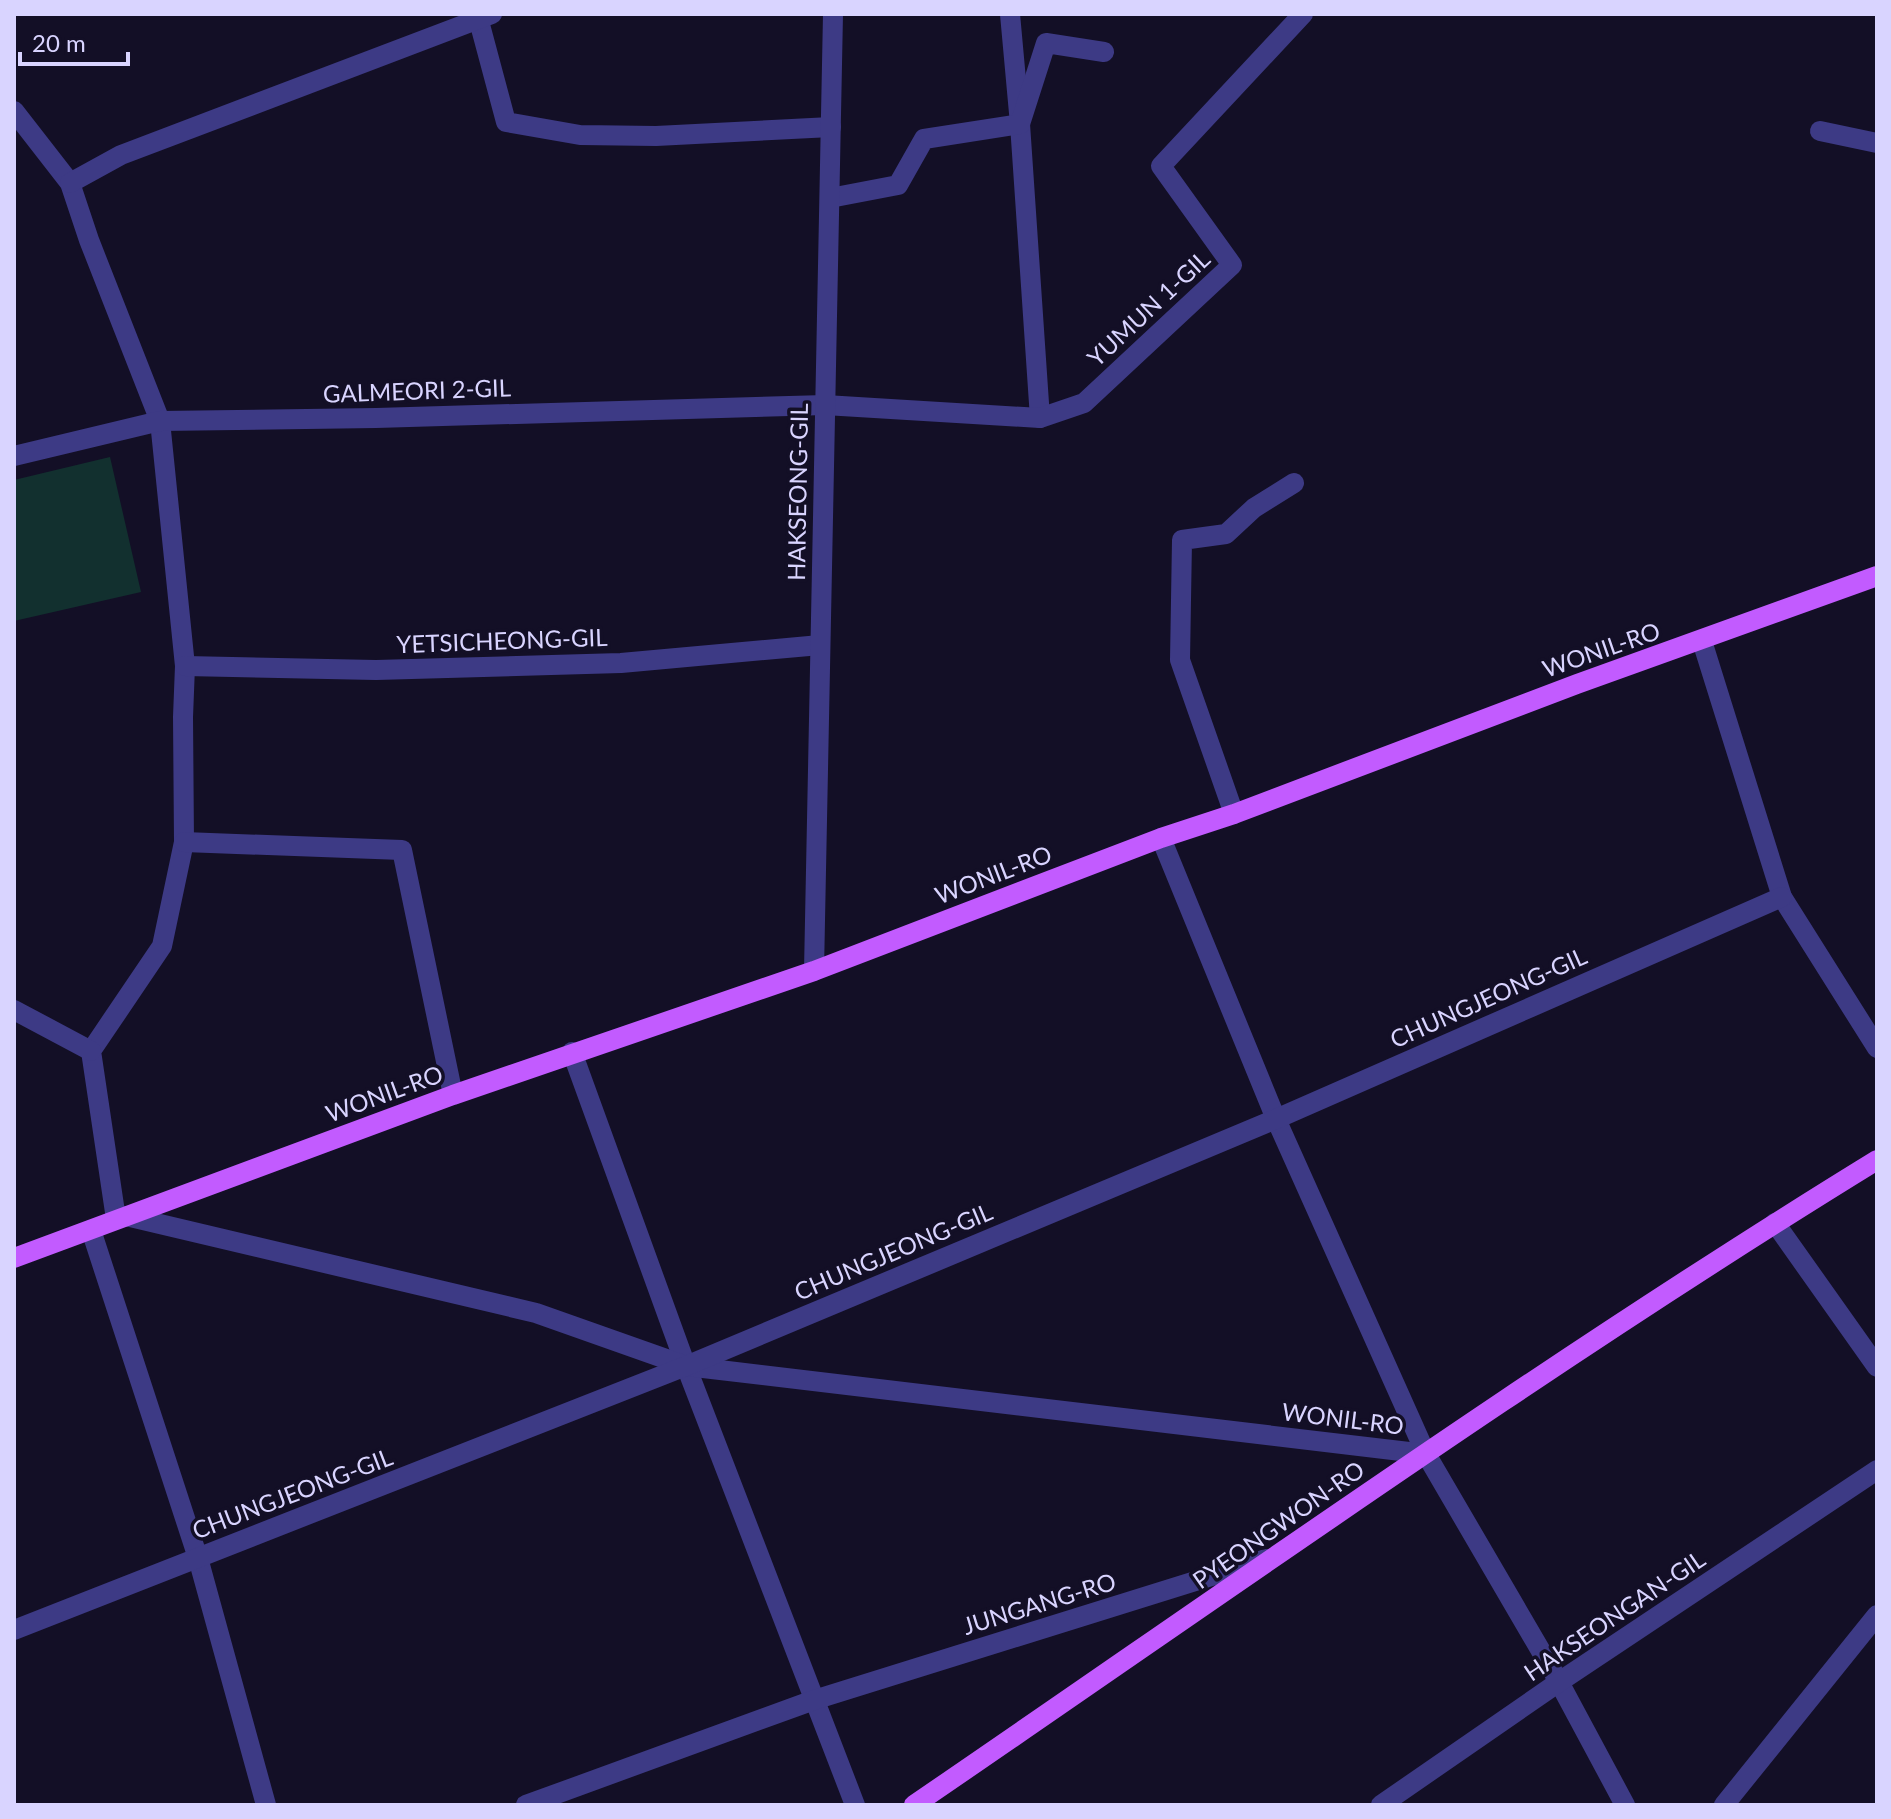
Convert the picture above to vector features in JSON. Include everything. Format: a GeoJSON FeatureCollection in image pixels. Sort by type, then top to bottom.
{"type":"FeatureCollection","features":[{"type":"Feature","properties":{"kind":"main road","name":"WONIL-RO"},"geometry":{"type":"LineString","coordinates":[[14,1258],[572,1052],[814,971],[1161,838],[1234,814],[1577,684],[1877,576]]}},
{"type":"Feature","properties":{"kind":"main road","name":"PYEONGWON-RO"},"geometry":{"type":"LineString","coordinates":[[914,1805],[1426,1454],[1775,1223],[1877,1160]]}},
{"type":"Feature","properties":{"kind":"street","name":"HAKSEONG-GIL"},"geometry":{"type":"LineString","coordinates":[[814,971],[833,14]]}},
{"type":"Feature","properties":{"kind":"street"},"geometry":{"type":"LineString","coordinates":[[1010,14],[1040,418]]}},
{"type":"Feature","properties":{"kind":"street","name":"YUMUN 1-GIL"},"geometry":{"type":"LineString","coordinates":[[825,405],[1040,418],[1084,403],[1232,265],[1161,166],[1303,14]]}},
{"type":"Feature","properties":{"kind":"street"},"geometry":{"type":"LineString","coordinates":[[70,183],[121,155],[486,17],[506,122],[580,135],[656,136],[831,127]]}},
{"type":"Feature","properties":{"kind":"street"},"geometry":{"type":"LineString","coordinates":[[1020,124],[1046,43],[1104,52]]}},
{"type":"Feature","properties":{"kind":"street"},"geometry":{"type":"LineString","coordinates":[[14,111],[70,183],[160,421],[185,666],[184,842],[162,946],[91,1051],[121,1217]]}},
{"type":"Feature","properties":{"kind":"street"},"geometry":{"type":"LineString","coordinates":[[830,198],[898,185],[924,139],[1020,124]]}},
{"type":"Feature","properties":{"kind":"street"},"geometry":{"type":"LineString","coordinates":[[1820,131],[1877,143]]}},
{"type":"Feature","properties":{"kind":"street","name":"GALMEORI 2-GIL"},"geometry":{"type":"LineString","coordinates":[[14,456],[160,421],[825,405]]}},
{"type":"Feature","properties":{"kind":"street"},"geometry":{"type":"LineString","coordinates":[[1234,814],[1180,660],[1182,540],[1226,534],[1254,508],[1294,483]]}},
{"type":"Feature","properties":{"kind":"street"},"geometry":{"type":"LineString","coordinates":[[1702,641],[1782,897],[1877,1048]]}},
{"type":"Feature","properties":{"kind":"street","name":"YETSICHEONG-GIL"},"geometry":{"type":"LineString","coordinates":[[185,666],[376,670],[591,664],[820,645]]}},
{"type":"Feature","properties":{"kind":"street"},"geometry":{"type":"LineString","coordinates":[[1161,838],[1276,1119],[1426,1454],[1559,1682],[1625,1805]]}},
{"type":"Feature","properties":{"kind":"street"},"geometry":{"type":"LineString","coordinates":[[184,842],[402,850],[453,1095]]}},
{"type":"Feature","properties":{"kind":"street","name":"CHUNGJEONG-GIL"},"geometry":{"type":"LineString","coordinates":[[14,1630],[686,1366],[1276,1119],[1782,897]]}},
{"type":"Feature","properties":{"kind":"street"},"geometry":{"type":"LineString","coordinates":[[14,1010],[91,1051]]}},
{"type":"Feature","properties":{"kind":"street"},"geometry":{"type":"LineString","coordinates":[[572,1052],[686,1366],[855,1805]]}},
{"type":"Feature","properties":{"kind":"street","name":"WONIL-RO"},"geometry":{"type":"LineString","coordinates":[[121,1217],[536,1313],[686,1366],[1426,1454]]}},
{"type":"Feature","properties":{"kind":"street"},"geometry":{"type":"LineString","coordinates":[[1775,1223],[1877,1367]]}},
{"type":"Feature","properties":{"kind":"street"},"geometry":{"type":"LineString","coordinates":[[91,1230],[198,1558],[266,1805]]}},
{"type":"Feature","properties":{"kind":"street","name":"HAKSEONGAN-GIL"},"geometry":{"type":"LineString","coordinates":[[1381,1805],[1877,1470]]}},
{"type":"Feature","properties":{"kind":"street","name":"JUNGANG-RO"},"geometry":{"type":"LineString","coordinates":[[526,1805],[814,1700],[1278,1556]]}},
{"type":"Feature","properties":{"kind":"street"},"geometry":{"type":"LineString","coordinates":[[1724,1805],[1877,1615]]}},
{"type":"Feature","properties":{"kind":"green space"},"geometry":{"type":"Polygon","coordinates":[[[110,457],[141,592],[14,621],[14,480],[110,457]]]}}]}
